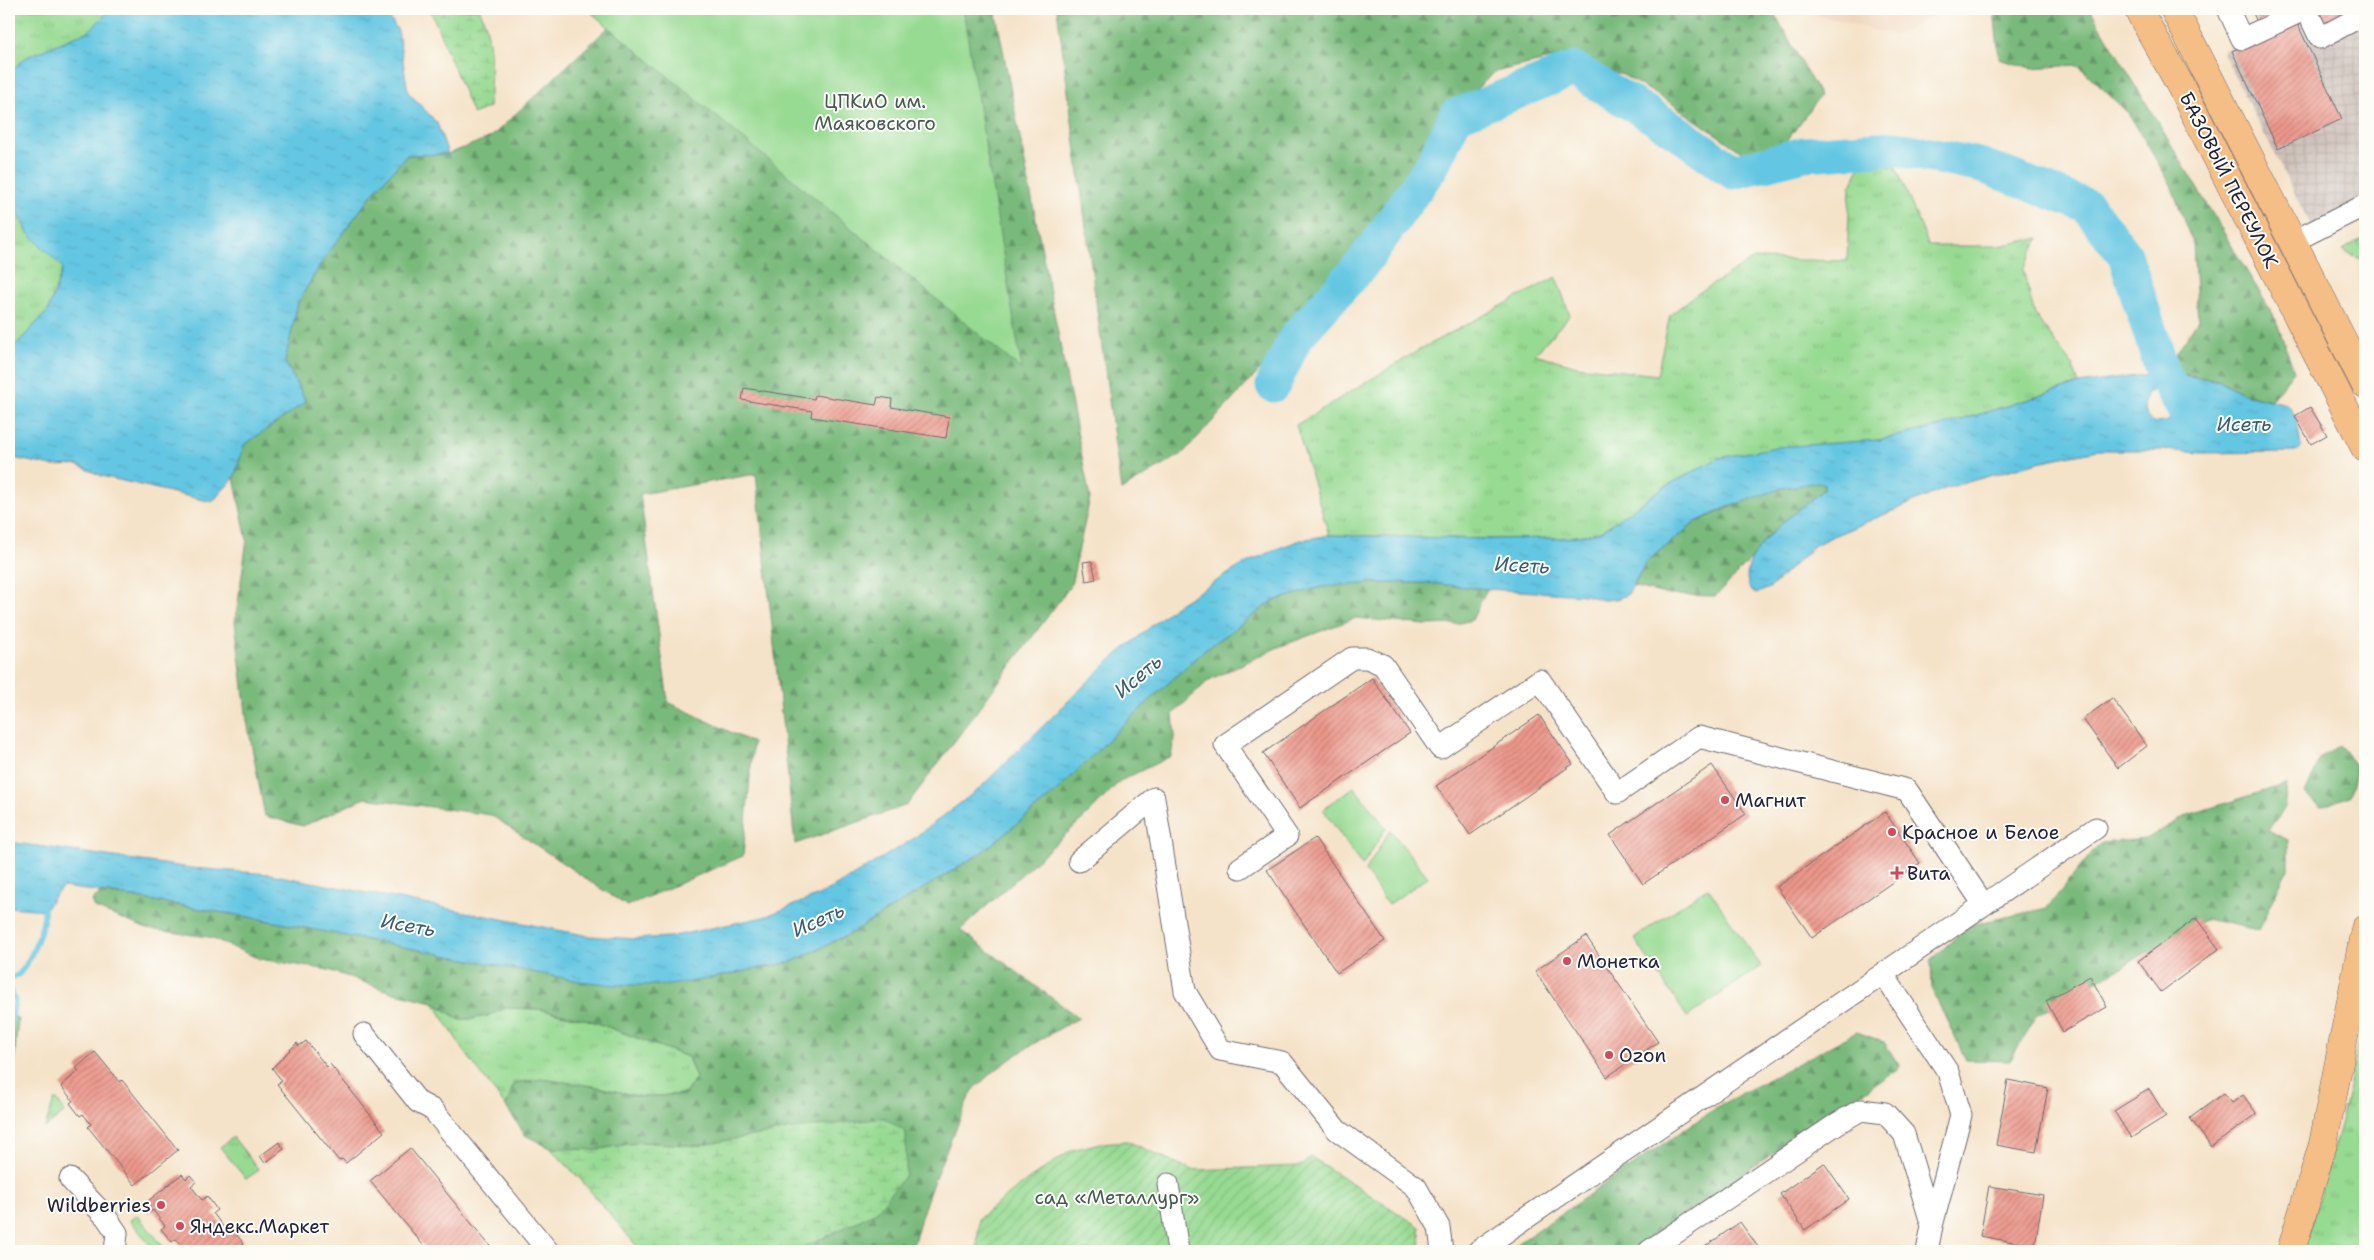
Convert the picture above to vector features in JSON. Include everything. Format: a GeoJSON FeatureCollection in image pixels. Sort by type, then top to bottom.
{"type":"FeatureCollection","features":[{"type":"Feature","properties":{"kind":"main road","name":"БАЗОВЫЙ ПЕРЕУЛОК"},"geometry":{"type":"LineString","coordinates":[[2138,9],[2184,92],[2365,448]]}},
{"type":"Feature","properties":{"kind":"main road","name":"БАЗОВЫЙ ПЕРЕУЛОК"},"geometry":{"type":"LineString","coordinates":[[2174,9],[2365,384]]}},
{"type":"Feature","properties":{"kind":"main road"},"geometry":{"type":"LineString","coordinates":[[2291,1251],[2323,1144],[2365,929]]}},
{"type":"Feature","properties":{"kind":"street"},"geometry":{"type":"LineString","coordinates":[[2228,9],[2242,39],[2306,9],[2320,38],[2365,14]]}},
{"type":"Feature","properties":{"kind":"street"},"geometry":{"type":"LineString","coordinates":[[2292,242],[2365,205]]}},
{"type":"Feature","properties":{"kind":"street"},"geometry":{"type":"LineString","coordinates":[[1240,868],[1287,836],[1225,745],[1352,658],[1367,658],[1383,665],[1440,748],[1540,680],[1617,793],[1699,737],[1907,790],[1984,904]]}},
{"type":"Feature","properties":{"kind":"street"},"geometry":{"type":"LineString","coordinates":[[1080,861],[1154,798],[1185,991],[1220,1050],[1282,1062],[1337,1130],[1416,1187],[1439,1226],[1442,1251]]}},
{"type":"Feature","properties":{"kind":"street"},"geometry":{"type":"LineString","coordinates":[[1478,1251],[2096,828]]}},
{"type":"Feature","properties":{"kind":"street"},"geometry":{"type":"LineString","coordinates":[[1883,974],[1948,1072],[1961,1115],[1926,1251]]}},
{"type":"Feature","properties":{"kind":"street"},"geometry":{"type":"LineString","coordinates":[[364,1034],[418,1102],[433,1110],[548,1251]]}},
{"type":"Feature","properties":{"kind":"street"},"geometry":{"type":"LineString","coordinates":[[1649,1251],[1838,1123],[1861,1110],[1885,1113],[1904,1134],[1932,1226]]}},
{"type":"Feature","properties":{"kind":"street"},"geometry":{"type":"LineString","coordinates":[[70,1179],[106,1217],[116,1242],[132,1251]]}},
{"type":"Feature","properties":{"kind":"street"},"geometry":{"type":"LineString","coordinates":[[1168,1184],[1178,1251]]}},
{"type":"Feature","properties":{"kind":"shaded area"},"geometry":{"type":"Polygon","coordinates":[[[1798,9],[1945,9],[1895,36],[1798,9]]]}},
{"type":"Feature","properties":{"kind":"shaded area"},"geometry":{"type":"Polygon","coordinates":[[[2307,10],[2365,23],[2365,214],[2317,238],[2222,51],[2307,10]]]}},
{"type":"Feature","properties":{"kind":"green space"},"geometry":{"type":"Polygon","coordinates":[[[9,9],[111,9],[89,31],[27,57],[9,72],[9,9]]]}},
{"type":"Feature","properties":{"kind":"green space"},"geometry":{"type":"Polygon","coordinates":[[[430,9],[479,9],[484,19],[489,44],[491,70],[489,107],[473,114],[430,9]]]}},
{"type":"Feature","properties":{"kind":"green space","name":"ЦПКиО им. Маяковского"},"geometry":{"type":"Polygon","coordinates":[[[587,9],[963,9],[1022,370],[587,9]]]}},
{"type":"Feature","properties":{"kind":"green space"},"geometry":{"type":"Polygon","coordinates":[[[628,9],[995,9],[1090,498],[1071,585],[907,805],[795,844],[756,474],[640,494],[668,702],[753,743],[743,856],[627,906],[491,815],[365,798],[303,826],[265,816],[247,721],[235,622],[247,540],[234,478],[244,445],[306,402],[285,362],[298,302],[324,259],[373,193],[407,155],[448,154],[491,137],[628,9]]]}},
{"type":"Feature","properties":{"kind":"green space"},"geometry":{"type":"Polygon","coordinates":[[[1057,9],[1772,9],[1820,96],[1786,142],[1746,155],[1671,103],[1623,75],[1558,57],[1495,72],[1432,129],[1414,200],[1349,267],[1307,301],[1262,368],[1182,454],[1121,490],[1057,9]]]}},
{"type":"Feature","properties":{"kind":"green space"},"geometry":{"type":"Polygon","coordinates":[[[1994,9],[2090,9],[2276,320],[2294,371],[2271,400],[2243,394],[2221,381],[2174,372],[2177,352],[2198,320],[2193,245],[2171,185],[2129,114],[2078,65],[2031,68],[1999,59],[1994,9]]]}},
{"type":"Feature","properties":{"kind":"green space"},"geometry":{"type":"Polygon","coordinates":[[[1862,162],[1896,167],[1929,246],[1999,246],[2039,238],[2023,270],[2035,315],[2072,365],[2079,384],[1937,427],[1879,440],[1719,458],[1663,488],[1600,532],[1565,538],[1487,539],[1329,535],[1296,425],[1424,347],[1556,277],[1570,315],[1535,354],[1577,366],[1657,375],[1670,315],[1698,293],[1754,259],[1847,261],[1850,187],[1862,162]]]}},
{"type":"Feature","properties":{"kind":"green space"},"geometry":{"type":"Polygon","coordinates":[[[9,196],[28,233],[63,268],[48,311],[9,352],[9,196]]]}},
{"type":"Feature","properties":{"kind":"green space"},"geometry":{"type":"Polygon","coordinates":[[[2365,237],[2365,261],[2342,250],[2365,237]]]}},
{"type":"Feature","properties":{"kind":"green space"},"geometry":{"type":"Polygon","coordinates":[[[1818,482],[1824,485],[1824,489],[1765,539],[1753,557],[1716,596],[1669,595],[1633,586],[1646,562],[1696,522],[1754,497],[1783,488],[1818,482]]]}},
{"type":"Feature","properties":{"kind":"green space"},"geometry":{"type":"Polygon","coordinates":[[[1373,583],[1427,583],[1487,589],[1472,620],[1456,624],[1425,625],[1356,618],[1276,648],[1209,680],[1173,714],[1175,737],[1171,756],[1120,781],[1088,814],[960,930],[1079,1018],[1011,1058],[975,1088],[966,1103],[933,1184],[921,1217],[912,1251],[796,1251],[876,1212],[787,1130],[696,1146],[641,1142],[595,1150],[550,1148],[525,1135],[506,1107],[514,1083],[542,1079],[593,1086],[642,1097],[685,1094],[696,1078],[688,1057],[589,1020],[538,1009],[506,1008],[487,1016],[460,1020],[433,1002],[391,992],[329,970],[260,959],[209,937],[147,929],[95,908],[92,900],[102,892],[254,918],[579,981],[701,980],[791,962],[848,935],[981,853],[1056,792],[1122,726],[1201,653],[1273,601],[1321,587],[1373,583]]]}},
{"type":"Feature","properties":{"kind":"green space"},"geometry":{"type":"Polygon","coordinates":[[[2340,745],[2357,768],[2350,796],[2320,807],[2305,794],[2320,759],[2340,745]]]}},
{"type":"Feature","properties":{"kind":"green space"},"geometry":{"type":"Polygon","coordinates":[[[2287,784],[2284,809],[2268,830],[2288,840],[2288,868],[2258,930],[2206,919],[2037,1015],[2010,1061],[1966,1060],[1932,990],[1931,960],[1969,925],[2047,908],[2100,843],[2146,839],[2188,815],[2287,784]]]}},
{"type":"Feature","properties":{"kind":"green space"},"geometry":{"type":"Polygon","coordinates":[[[1354,787],[1386,828],[1362,866],[1323,809],[1354,787]]]}},
{"type":"Feature","properties":{"kind":"green space"},"geometry":{"type":"Polygon","coordinates":[[[1390,830],[1428,877],[1388,905],[1365,871],[1390,830]]]}},
{"type":"Feature","properties":{"kind":"green space"},"geometry":{"type":"Polygon","coordinates":[[[1708,888],[1761,966],[1687,1017],[1634,938],[1708,888]]]}},
{"type":"Feature","properties":{"kind":"green space"},"geometry":{"type":"Polygon","coordinates":[[[433,1002],[460,1020],[487,1016],[506,1008],[538,1009],[589,1020],[688,1057],[696,1078],[685,1094],[642,1097],[593,1086],[514,1083],[506,1107],[464,1051],[433,1002]]]}},
{"type":"Feature","properties":{"kind":"green space"},"geometry":{"type":"Polygon","coordinates":[[[9,1009],[18,1020],[13,1073],[9,1090],[9,1009]]]}},
{"type":"Feature","properties":{"kind":"green space"},"geometry":{"type":"Polygon","coordinates":[[[2365,1014],[2365,1246],[2358,1251],[2303,1251],[2341,1122],[2365,1014]]]}},
{"type":"Feature","properties":{"kind":"green space"},"geometry":{"type":"Polygon","coordinates":[[[1857,1032],[1884,1042],[1900,1067],[1630,1251],[1507,1251],[1720,1105],[1857,1032]]]}},
{"type":"Feature","properties":{"kind":"green space"},"geometry":{"type":"Polygon","coordinates":[[[54,1100],[57,1100],[65,1112],[45,1128],[54,1100]]]}},
{"type":"Feature","properties":{"kind":"green space"},"geometry":{"type":"Polygon","coordinates":[[[884,1118],[906,1132],[906,1174],[876,1212],[796,1251],[641,1251],[581,1180],[550,1148],[595,1150],[641,1142],[696,1146],[787,1130],[884,1118]]]}},
{"type":"Feature","properties":{"kind":"green space"},"geometry":{"type":"Polygon","coordinates":[[[233,1137],[259,1170],[246,1179],[220,1147],[233,1137]]]}},
{"type":"Feature","properties":{"kind":"green space","name":"сад «Металлург»"},"geometry":{"type":"Polygon","coordinates":[[[1127,1141],[1192,1170],[1301,1166],[1311,1157],[1420,1227],[1421,1251],[977,1251],[979,1218],[1025,1182],[1072,1150],[1100,1143],[1127,1141]]]}},
{"type":"Feature","properties":{"kind":"green space"},"geometry":{"type":"Polygon","coordinates":[[[137,1215],[167,1251],[155,1251],[130,1220],[137,1215]]]}},
{"type":"Feature","properties":{"kind":"water"},"geometry":{"type":"Polygon","coordinates":[[[111,9],[384,9],[398,31],[408,92],[437,123],[448,154],[407,155],[373,193],[324,259],[298,302],[285,362],[306,402],[244,445],[234,478],[212,502],[102,476],[77,465],[52,466],[9,457],[9,352],[48,311],[63,268],[28,233],[9,196],[9,72],[27,57],[89,31],[111,9]]]}},
{"type":"Feature","properties":{"kind":"water","name":"Исеть"},"geometry":{"type":"Polygon","coordinates":[[[2163,372],[2221,381],[2243,394],[2287,404],[2295,418],[2301,447],[2296,452],[2200,453],[2164,450],[2098,450],[2038,462],[1947,488],[1831,537],[1815,545],[1771,587],[1756,594],[1751,591],[1747,577],[1750,562],[1771,534],[1785,520],[1824,489],[1824,485],[1818,482],[1783,488],[1728,507],[1696,522],[1646,562],[1628,594],[1617,599],[1603,600],[1585,595],[1427,583],[1373,583],[1321,587],[1273,601],[1201,653],[1122,726],[1056,792],[981,853],[848,935],[791,962],[669,985],[615,985],[579,981],[254,918],[102,892],[63,887],[54,896],[45,910],[9,907],[9,842],[191,868],[270,874],[589,936],[635,939],[669,937],[764,917],[824,893],[910,841],[979,789],[1105,665],[1174,607],[1244,564],[1279,548],[1301,540],[1329,535],[1487,539],[1565,538],[1600,532],[1663,488],[1719,458],[1776,447],[1879,440],[1937,427],[2079,384],[2163,372]],[[2155,390],[2146,393],[2144,406],[2147,416],[2154,423],[2166,422],[2178,413],[2178,406],[2161,392],[2155,390]]]}},
{"type":"Feature","properties":{"kind":"building"},"geometry":{"type":"Polygon","coordinates":[[[2251,9],[2290,9],[2258,24],[2251,9]]]}},
{"type":"Feature","properties":{"kind":"building"},"geometry":{"type":"Polygon","coordinates":[[[2317,9],[2365,9],[2329,33],[2317,9]]]}},
{"type":"Feature","properties":{"kind":"building"},"geometry":{"type":"Polygon","coordinates":[[[2296,21],[2342,119],[2278,149],[2232,51],[2296,21]]]}},
{"type":"Feature","properties":{"kind":"building"},"geometry":{"type":"Polygon","coordinates":[[[744,388],[814,399],[815,395],[876,405],[878,397],[892,399],[891,407],[949,417],[946,438],[811,417],[812,411],[742,400],[744,388]]]}},
{"type":"Feature","properties":{"kind":"building"},"geometry":{"type":"Polygon","coordinates":[[[2310,407],[2327,435],[2311,444],[2295,416],[2310,407]]]}},
{"type":"Feature","properties":{"kind":"building"},"geometry":{"type":"Polygon","coordinates":[[[1092,561],[1096,579],[1086,581],[1083,562],[1092,561]]]}},
{"type":"Feature","properties":{"kind":"building"},"geometry":{"type":"Polygon","coordinates":[[[1372,678],[1410,733],[1300,808],[1263,753],[1372,678]]]}},
{"type":"Feature","properties":{"kind":"building"},"geometry":{"type":"Polygon","coordinates":[[[2112,698],[2147,746],[2118,768],[2083,719],[2112,698]]]}},
{"type":"Feature","properties":{"kind":"building"},"geometry":{"type":"Polygon","coordinates":[[[1539,715],[1573,764],[1470,835],[1436,786],[1539,715]]]}},
{"type":"Feature","properties":{"kind":"building"},"geometry":{"type":"Polygon","coordinates":[[[1712,765],[1746,814],[1643,884],[1610,835],[1712,765]]]}},
{"type":"Feature","properties":{"kind":"building"},"geometry":{"type":"Polygon","coordinates":[[[1885,812],[1920,863],[1812,938],[1777,887],[1885,812]]]}},
{"type":"Feature","properties":{"kind":"building"},"geometry":{"type":"Polygon","coordinates":[[[1315,838],[1385,941],[1337,973],[1267,870],[1315,838]]]}},
{"type":"Feature","properties":{"kind":"building"},"geometry":{"type":"Polygon","coordinates":[[[2196,918],[2219,949],[2161,992],[2138,961],[2196,918]]]}},
{"type":"Feature","properties":{"kind":"building"},"geometry":{"type":"Polygon","coordinates":[[[1586,936],[1658,1042],[1607,1077],[1535,971],[1586,936]]]}},
{"type":"Feature","properties":{"kind":"building"},"geometry":{"type":"Polygon","coordinates":[[[2090,976],[2107,1007],[2063,1032],[2046,1001],[2090,976]]]}},
{"type":"Feature","properties":{"kind":"building"},"geometry":{"type":"Polygon","coordinates":[[[306,1041],[327,1067],[330,1064],[384,1132],[346,1163],[342,1159],[339,1161],[277,1084],[282,1081],[272,1068],[297,1043],[299,1046],[306,1041]]]}},
{"type":"Feature","properties":{"kind":"building"},"geometry":{"type":"Polygon","coordinates":[[[95,1052],[120,1082],[122,1080],[178,1150],[135,1185],[88,1127],[91,1124],[83,1114],[80,1116],[70,1103],[73,1101],[61,1086],[79,1071],[76,1068],[95,1052]]]}},
{"type":"Feature","properties":{"kind":"building"},"geometry":{"type":"Polygon","coordinates":[[[2008,1080],[2048,1088],[2036,1152],[1996,1145],[2008,1080]]]}},
{"type":"Feature","properties":{"kind":"building"},"geometry":{"type":"Polygon","coordinates":[[[2149,1089],[2166,1116],[2131,1138],[2114,1111],[2149,1089]]]}},
{"type":"Feature","properties":{"kind":"building"},"geometry":{"type":"Polygon","coordinates":[[[2224,1093],[2232,1103],[2243,1095],[2257,1114],[2211,1147],[2190,1118],[2224,1093]]]}},
{"type":"Feature","properties":{"kind":"building"},"geometry":{"type":"Polygon","coordinates":[[[279,1142],[284,1149],[265,1163],[260,1156],[279,1142]]]}},
{"type":"Feature","properties":{"kind":"building"},"geometry":{"type":"Polygon","coordinates":[[[410,1148],[494,1251],[428,1251],[370,1181],[410,1148]]]}},
{"type":"Feature","properties":{"kind":"building"},"geometry":{"type":"Polygon","coordinates":[[[1824,1163],[1849,1199],[1805,1230],[1780,1194],[1824,1163]]]}},
{"type":"Feature","properties":{"kind":"building"},"geometry":{"type":"Polygon","coordinates":[[[182,1174],[186,1179],[190,1175],[196,1182],[191,1186],[202,1200],[207,1196],[217,1210],[213,1213],[228,1233],[233,1230],[244,1244],[241,1246],[245,1251],[185,1251],[176,1239],[172,1242],[161,1229],[165,1226],[153,1210],[149,1213],[143,1205],[182,1174]]]}},
{"type":"Feature","properties":{"kind":"building"},"geometry":{"type":"Polygon","coordinates":[[[1989,1186],[2043,1195],[2035,1246],[1980,1236],[1989,1186]]]}},
{"type":"Feature","properties":{"kind":"building"},"geometry":{"type":"Polygon","coordinates":[[[1740,1222],[1761,1251],[1699,1251],[1740,1222]]]}},
{"type":"Feature","properties":{"kind":"waterway"},"geometry":{"type":"LineString","coordinates":[[1273,385],[1296,337],[1363,263],[1431,167],[1456,116],[1574,69],[1673,129],[1733,172],[1804,154],[1894,148],[1983,166],[2087,206],[2125,255],[2163,372],[2187,415]]}},
{"type":"Feature","properties":{"kind":"waterway"},"geometry":{"type":"LineString","coordinates":[[9,980],[19,974],[33,951],[41,929],[44,911],[43,904]]}},
{"type":"Feature","properties":{"kind":"waterway"},"geometry":{"type":"LineString","coordinates":[[9,987],[15,1001],[9,1031]]}},
{"type":"Feature","properties":{"kind":"place","name":"Магнит"},"geometry":{"type":"Point","coordinates":[1725,800]}},
{"type":"Feature","properties":{"kind":"place","name":"Красное и Белое"},"geometry":{"type":"Point","coordinates":[1892,832]}},
{"type":"Feature","properties":{"kind":"place","name":"Вита"},"geometry":{"type":"Point","coordinates":[1897,873]}},
{"type":"Feature","properties":{"kind":"place","name":"Монетка"},"geometry":{"type":"Point","coordinates":[1567,961]}},
{"type":"Feature","properties":{"kind":"place","name":"Ozon"},"geometry":{"type":"Point","coordinates":[1609,1055]}},
{"type":"Feature","properties":{"kind":"place","name":"Wildberries"},"geometry":{"type":"Point","coordinates":[161,1205]}},
{"type":"Feature","properties":{"kind":"place","name":"Яндекс.Маркет"},"geometry":{"type":"Point","coordinates":[180,1226]}}]}
